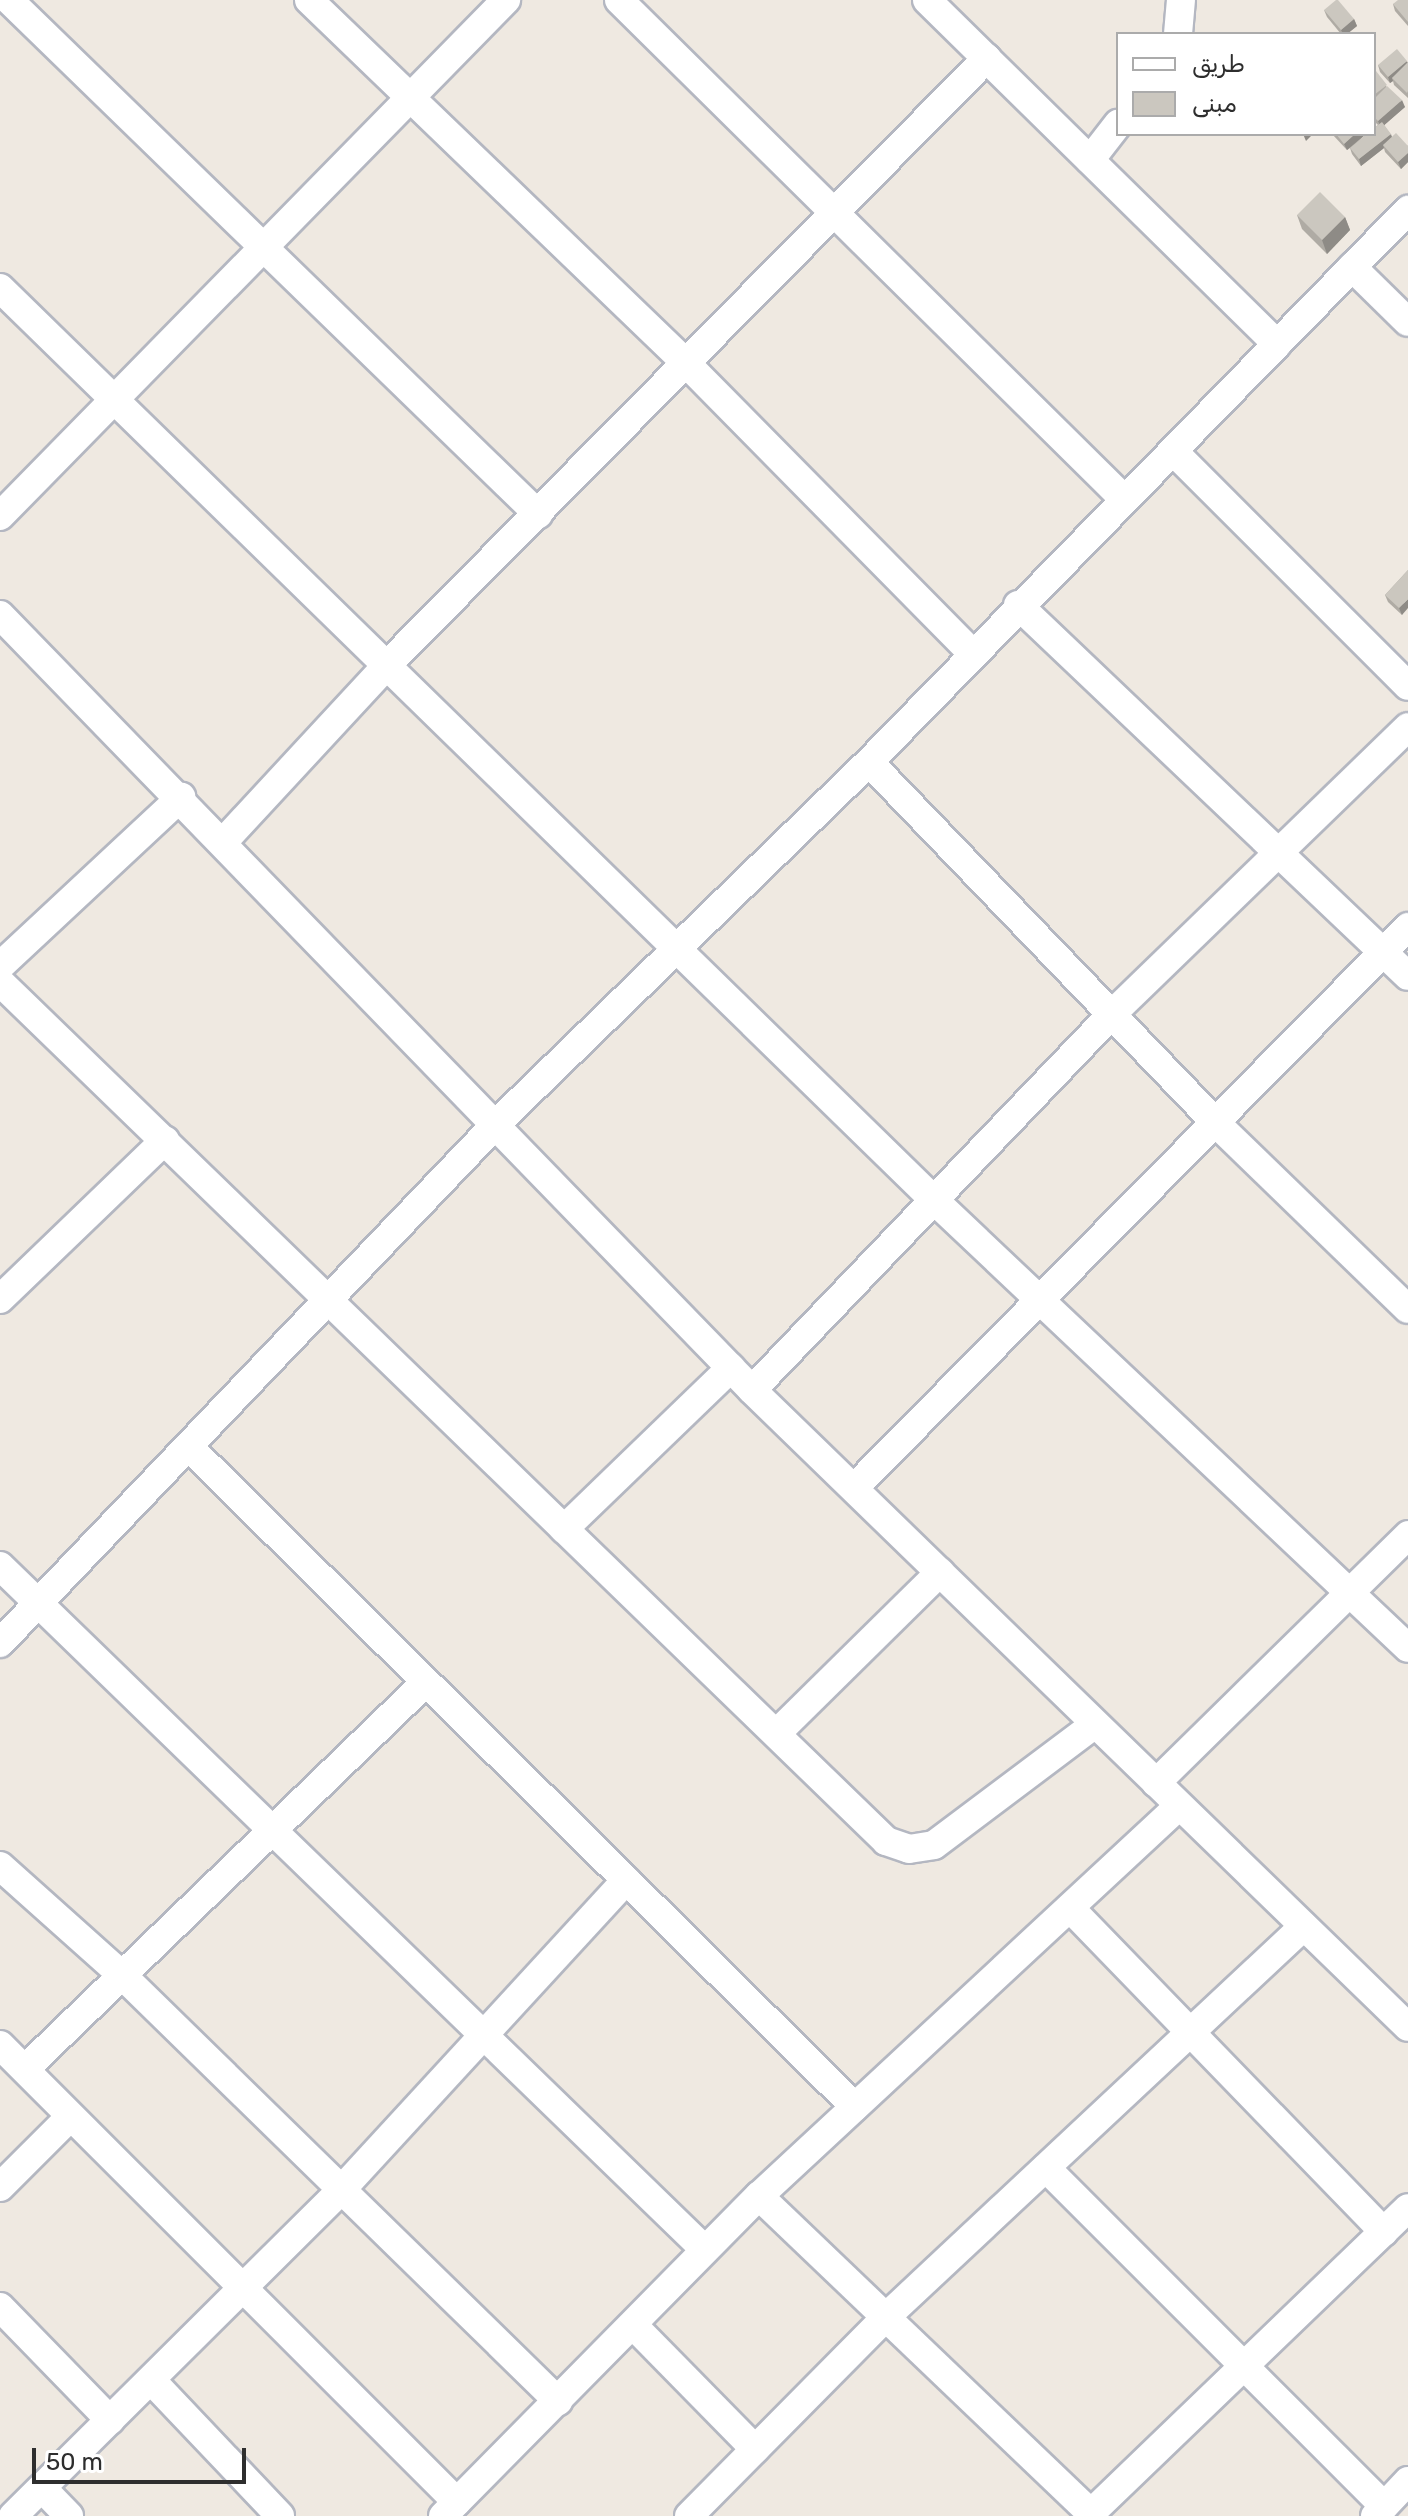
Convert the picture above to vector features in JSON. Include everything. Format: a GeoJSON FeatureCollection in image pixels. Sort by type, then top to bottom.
{"type":"FeatureCollection","features":[{"type":"Feature","properties":{"kind":"street"},"geometry":{"type":"LineString","coordinates":[[9,0],[538,514]]}},
{"type":"Feature","properties":{"kind":"street"},"geometry":{"type":"LineString","coordinates":[[309,0],[407,98],[687,364],[970,651]]}},
{"type":"Feature","properties":{"kind":"street"},"geometry":{"type":"LineString","coordinates":[[0,516],[117,399],[262,245],[506,0]]}},
{"type":"Feature","properties":{"kind":"street"},"geometry":{"type":"LineString","coordinates":[[619,0],[839,212],[1125,500]]}},
{"type":"Feature","properties":{"kind":"street"},"geometry":{"type":"LineString","coordinates":[[927,0],[1277,344]]}},
{"type":"Feature","properties":{"kind":"street"},"geometry":{"type":"LineString","coordinates":[[1178,32],[1181,0]]}},
{"type":"Feature","properties":{"kind":"street"},"geometry":{"type":"LineString","coordinates":[[225,840],[390,662],[839,212],[987,58]]}},
{"type":"Feature","properties":{"kind":"street"},"geometry":{"type":"LineString","coordinates":[[1090,160],[1116,127]]}},
{"type":"Feature","properties":{"kind":"street"},"geometry":{"type":"LineString","coordinates":[[0,1643],[494,1126],[869,762],[970,651],[1125,500],[1408,210]]}},
{"type":"Feature","properties":{"kind":"street"},"geometry":{"type":"LineString","coordinates":[[1352,267],[1408,322]]}},
{"type":"Feature","properties":{"kind":"street"},"geometry":{"type":"LineString","coordinates":[[0,288],[390,662],[934,1200],[1408,1648]]}},
{"type":"Feature","properties":{"kind":"street"},"geometry":{"type":"LineString","coordinates":[[1173,451],[1408,686]]}},
{"type":"Feature","properties":{"kind":"street"},"geometry":{"type":"LineString","coordinates":[[1018,605],[1277,855],[1408,976]]}},
{"type":"Feature","properties":{"kind":"street"},"geometry":{"type":"LineString","coordinates":[[0,615],[225,840],[494,1126],[752,1390],[1408,2027]]}},
{"type":"Feature","properties":{"kind":"street"},"geometry":{"type":"LineString","coordinates":[[752,1390],[1112,1014],[1408,727]]}},
{"type":"Feature","properties":{"kind":"street"},"geometry":{"type":"LineString","coordinates":[[869,762],[1218,1125],[1408,1309]]}},
{"type":"Feature","properties":{"kind":"street"},"geometry":{"type":"LineString","coordinates":[[0,966],[181,797]]}},
{"type":"Feature","properties":{"kind":"street"},"geometry":{"type":"LineString","coordinates":[[855,1487],[1218,1125],[1408,927]]}},
{"type":"Feature","properties":{"kind":"street"},"geometry":{"type":"LineString","coordinates":[[0,982],[886,1841],[909,1849],[934,1845],[1094,1725]]}},
{"type":"Feature","properties":{"kind":"street"},"geometry":{"type":"LineString","coordinates":[[4,1288],[165,1140]]}},
{"type":"Feature","properties":{"kind":"street"},"geometry":{"type":"LineString","coordinates":[[564,1529],[731,1368]]}},
{"type":"Feature","properties":{"kind":"street"},"geometry":{"type":"LineString","coordinates":[[188,1446],[855,2107]]}},
{"type":"Feature","properties":{"kind":"street"},"geometry":{"type":"LineString","coordinates":[[1156,1783],[1408,1535]]}},
{"type":"Feature","properties":{"kind":"street"},"geometry":{"type":"LineString","coordinates":[[0,1566],[705,2250]]}},
{"type":"Feature","properties":{"kind":"street"},"geometry":{"type":"LineString","coordinates":[[777,1733],[940,1572]]}},
{"type":"Feature","properties":{"kind":"street"},"geometry":{"type":"LineString","coordinates":[[25,2069],[124,1977],[426,1682]]}},
{"type":"Feature","properties":{"kind":"street"},"geometry":{"type":"LineString","coordinates":[[0,2045],[244,2291],[450,2509],[759,2196],[1179,1806]]}},
{"type":"Feature","properties":{"kind":"street"},"geometry":{"type":"LineString","coordinates":[[0,1866],[124,1977],[558,2401]]}},
{"type":"Feature","properties":{"kind":"street"},"geometry":{"type":"LineString","coordinates":[[13,2516],[244,2291],[626,1880]]}},
{"type":"Feature","properties":{"kind":"street"},"geometry":{"type":"LineString","coordinates":[[1070,1908],[1384,2232]]}},
{"type":"Feature","properties":{"kind":"street"},"geometry":{"type":"LineString","coordinates":[[689,2516],[886,2317],[1304,1926]]}},
{"type":"Feature","properties":{"kind":"street"},"geometry":{"type":"LineString","coordinates":[[0,2187],[70,2117]]}},
{"type":"Feature","properties":{"kind":"street"},"geometry":{"type":"LineString","coordinates":[[1046,2168],[1247,2370],[1380,2511],[1408,2481]]}},
{"type":"Feature","properties":{"kind":"street"},"geometry":{"type":"LineString","coordinates":[[759,2196],[1091,2515],[1247,2370],[1408,2208]]}},
{"type":"Feature","properties":{"kind":"street"},"geometry":{"type":"LineString","coordinates":[[0,2307],[110,2420]]}},
{"type":"Feature","properties":{"kind":"street"},"geometry":{"type":"LineString","coordinates":[[633,2325],[755,2449]]}},
{"type":"Feature","properties":{"kind":"street"},"geometry":{"type":"LineString","coordinates":[[152,2381],[280,2516]]}},
{"type":"Feature","properties":{"kind":"street"},"geometry":{"type":"LineString","coordinates":[[42,2488],[69,2516]]}},
{"type":"Feature","properties":{"kind":"building"},"geometry":{"type":"Polygon","coordinates":[[[1336,0],[1354,19],[1341,30],[1324,10],[1336,0]]]}},
{"type":"Feature","properties":{"kind":"building"},"geometry":{"type":"Polygon","coordinates":[[[1398,0],[1408,0],[1408,22],[1393,4],[1398,0]]]}},
{"type":"Feature","properties":{"kind":"building"},"geometry":{"type":"Polygon","coordinates":[[[1397,49],[1407,61],[1388,77],[1378,65],[1397,49]]]}},
{"type":"Feature","properties":{"kind":"building"},"geometry":{"type":"Polygon","coordinates":[[[1408,62],[1408,91],[1407,93],[1392,78],[1408,62]]]}},
{"type":"Feature","properties":{"kind":"building"},"geometry":{"type":"Polygon","coordinates":[[[1376,71],[1387,85],[1376,93],[1376,71]]]}},
{"type":"Feature","properties":{"kind":"building"},"geometry":{"type":"Polygon","coordinates":[[[1387,86],[1402,100],[1378,121],[1376,97],[1387,86]]]}},
{"type":"Feature","properties":{"kind":"building"},"geometry":{"type":"Polygon","coordinates":[[[1382,122],[1391,134],[1359,159],[1350,148],[1365,136],[1376,136],[1376,126],[1382,122]]]}},
{"type":"Feature","properties":{"kind":"building"},"geometry":{"type":"Polygon","coordinates":[[[1396,133],[1408,146],[1408,153],[1398,162],[1383,145],[1396,133]]]}},
{"type":"Feature","properties":{"kind":"building"},"geometry":{"type":"Polygon","coordinates":[[[1338,136],[1353,136],[1344,144],[1338,136]]]}},
{"type":"Feature","properties":{"kind":"building"},"geometry":{"type":"Polygon","coordinates":[[[1320,192],[1345,217],[1322,240],[1297,215],[1320,192]]]}},
{"type":"Feature","properties":{"kind":"building"},"geometry":{"type":"Polygon","coordinates":[[[1408,570],[1408,599],[1399,608],[1385,595],[1408,570]]]}}]}
